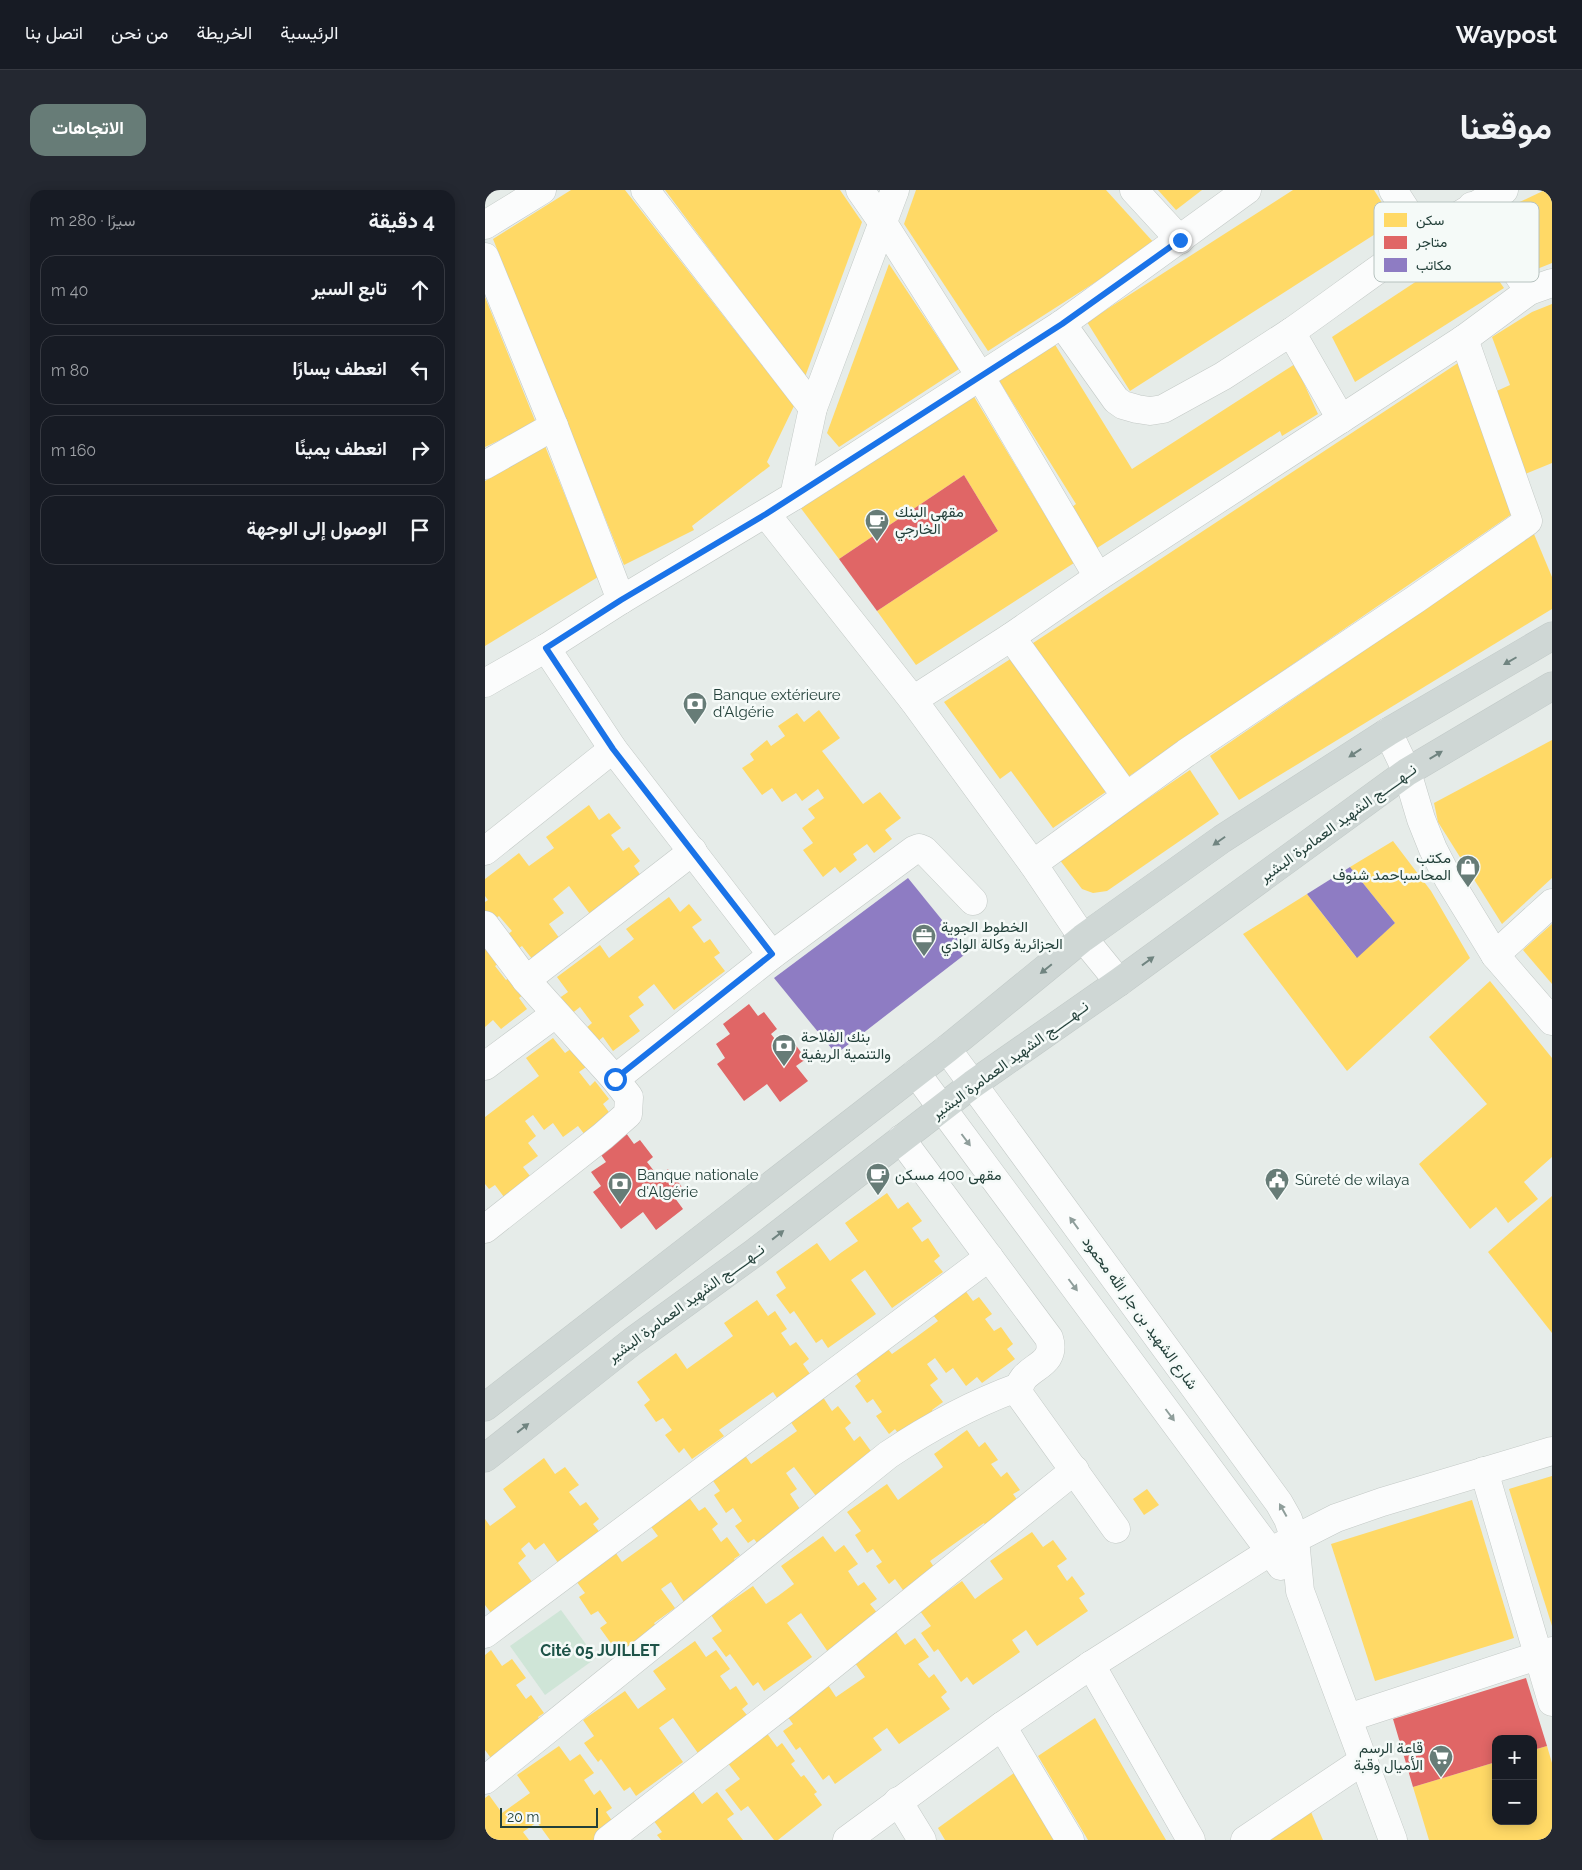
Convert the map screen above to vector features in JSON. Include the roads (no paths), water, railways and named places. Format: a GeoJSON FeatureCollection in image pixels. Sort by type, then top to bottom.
{"type":"FeatureCollection","features":[{"type":"Feature","properties":{"kind":"main road"},"geometry":{"type":"LineString","coordinates":[[485,1407],[947,1049],[1083,938],[1222,839],[1387,732],[1552,636]]}},
{"type":"Feature","properties":{"kind":"main road","name":"نــهـــــج الشهيد العمامرة البشير"},"geometry":{"type":"LineString","coordinates":[[485,1458],[633,1341],[754,1253],[973,1084],[1119,982],[1407,772],[1552,686]]}},
{"type":"Feature","properties":{"kind":"street"},"geometry":{"type":"LineString","coordinates":[[485,225],[542,190]]}},
{"type":"Feature","properties":{"kind":"street"},"geometry":{"type":"LineString","coordinates":[[645,190],[813,408]]}},
{"type":"Feature","properties":{"kind":"street"},"geometry":{"type":"LineString","coordinates":[[859,190],[883,223],[979,376],[1098,577]]}},
{"type":"Feature","properties":{"kind":"street"},"geometry":{"type":"LineString","coordinates":[[794,496],[813,408],[895,190]]}},
{"type":"Feature","properties":{"kind":"street"},"geometry":{"type":"LineString","coordinates":[[1134,190],[1180,240]]}},
{"type":"Feature","properties":{"kind":"street"},"geometry":{"type":"LineString","coordinates":[[485,683],[766,514],[1062,324],[1247,190]]}},
{"type":"Feature","properties":{"kind":"street"},"geometry":{"type":"LineString","coordinates":[[1393,190],[1401,202]]}},
{"type":"Feature","properties":{"kind":"street"},"geometry":{"type":"LineString","coordinates":[[1480,202],[1503,190]]}},
{"type":"Feature","properties":{"kind":"street"},"geometry":{"type":"LineString","coordinates":[[485,257],[554,426],[621,600]]}},
{"type":"Feature","properties":{"kind":"street"},"geometry":{"type":"LineString","coordinates":[[1062,324],[1116,400],[1123,405],[1150,411],[1163,409],[1223,376],[1291,332],[1374,273]]}},
{"type":"Feature","properties":{"kind":"street"},"geometry":{"type":"LineString","coordinates":[[913,700],[1464,339],[1540,287]]}},
{"type":"Feature","properties":{"kind":"street"},"geometry":{"type":"LineString","coordinates":[[1291,332],[1341,419]]}},
{"type":"Feature","properties":{"kind":"street"},"geometry":{"type":"LineString","coordinates":[[1033,864],[1186,753],[1401,609],[1528,521],[1464,339]]}},
{"type":"Feature","properties":{"kind":"street"},"geometry":{"type":"LineString","coordinates":[[485,465],[554,426]]}},
{"type":"Feature","properties":{"kind":"street"},"geometry":{"type":"LineString","coordinates":[[766,514],[913,700],[1033,864],[1083,938],[1119,982]]}},
{"type":"Feature","properties":{"kind":"street"},"geometry":{"type":"LineString","coordinates":[[1011,637],[1126,796]]}},
{"type":"Feature","properties":{"kind":"street"},"geometry":{"type":"LineString","coordinates":[[546,648],[613,749],[772,954]]}},
{"type":"Feature","properties":{"kind":"street"},"geometry":{"type":"LineString","coordinates":[[1387,732],[1407,772],[1421,819],[1433,849],[1449,880],[1495,954],[1552,1021]]}},
{"type":"Feature","properties":{"kind":"street"},"geometry":{"type":"LineString","coordinates":[[485,850],[613,749]]}},
{"type":"Feature","properties":{"kind":"street"},"geometry":{"type":"LineString","coordinates":[[615,1079],[831,909],[919,848],[924,850],[973,901]]}},
{"type":"Feature","properties":{"kind":"street"},"geometry":{"type":"LineString","coordinates":[[526,980],[693,851]]}},
{"type":"Feature","properties":{"kind":"street"},"geometry":{"type":"LineString","coordinates":[[1495,954],[1552,903]]}},
{"type":"Feature","properties":{"kind":"street"},"geometry":{"type":"LineString","coordinates":[[485,925],[526,980],[629,1096],[627,1114],[603,1136],[485,1229]]}},
{"type":"Feature","properties":{"kind":"street"},"geometry":{"type":"LineString","coordinates":[[485,1066],[555,1014]]}},
{"type":"Feature","properties":{"kind":"street","name":"شارع الشهيد بن جار الله محمود"},"geometry":{"type":"LineString","coordinates":[[947,1049],[1279,1502],[1288,1519],[1295,1539],[1300,1591],[1393,1840]]}},
{"type":"Feature","properties":{"kind":"street","name":"شارع الشهيد بن جار الله محمود"},"geometry":{"type":"LineString","coordinates":[[916,1073],[1300,1591]]}},
{"type":"Feature","properties":{"kind":"street"},"geometry":{"type":"LineString","coordinates":[[901,1139],[1045,1331],[1051,1346],[1050,1354],[1046,1361],[1025,1376],[1019,1387],[1019,1394],[1116,1529]]}},
{"type":"Feature","properties":{"kind":"street"},"geometry":{"type":"LineString","coordinates":[[485,1634],[989,1257]]}},
{"type":"Feature","properties":{"kind":"street"},"geometry":{"type":"LineString","coordinates":[[485,1780],[888,1455],[951,1416],[984,1400],[1019,1387]]}},
{"type":"Feature","properties":{"kind":"street"},"geometry":{"type":"LineString","coordinates":[[847,1840],[1002,1726],[1091,1665],[1271,1552],[1345,1515],[1552,1451]]}},
{"type":"Feature","properties":{"kind":"street"},"geometry":{"type":"LineString","coordinates":[[608,1840],[1075,1470]]}},
{"type":"Feature","properties":{"kind":"street"},"geometry":{"type":"LineString","coordinates":[[1484,1471],[1545,1654],[1552,1702]]}},
{"type":"Feature","properties":{"kind":"street"},"geometry":{"type":"LineString","coordinates":[[1348,1718],[1545,1654]]}},
{"type":"Feature","properties":{"kind":"street"},"geometry":{"type":"LineString","coordinates":[[1091,1665],[1191,1840]]}},
{"type":"Feature","properties":{"kind":"street"},"geometry":{"type":"LineString","coordinates":[[1002,1726],[1070,1840]]}},
{"type":"Feature","properties":{"kind":"street"},"geometry":{"type":"LineString","coordinates":[[1245,1840],[1364,1760]]}},
{"type":"Feature","properties":{"kind":"street"},"geometry":{"type":"LineString","coordinates":[[898,1801],[922,1840]]}},
{"type":"Feature","properties":{"kind":"place","name":"مقهى البنك الخارجي"},"geometry":{"type":"Point","coordinates":[877,542]}},
{"type":"Feature","properties":{"kind":"place","name":"Banque extérieure d'Algérie"},"geometry":{"type":"Point","coordinates":[695,725]}},
{"type":"Feature","properties":{"kind":"place","name":"مكتب المحاسباحمد شنوف"},"geometry":{"type":"Point","coordinates":[1468,888]}},
{"type":"Feature","properties":{"kind":"place","name":"الخطوط الجوية الجزائرية وكالة الوادي"},"geometry":{"type":"Point","coordinates":[924,957]}},
{"type":"Feature","properties":{"kind":"place","name":"بنك الفلاحة والتنمية الريفية"},"geometry":{"type":"Point","coordinates":[784,1067]}},
{"type":"Feature","properties":{"kind":"place","name":"مقهى 400 مسكن"},"geometry":{"type":"Point","coordinates":[878,1196]}},
{"type":"Feature","properties":{"kind":"place","name":"Sûreté de wilaya"},"geometry":{"type":"Point","coordinates":[1277,1201]}},
{"type":"Feature","properties":{"kind":"place","name":"Banque nationale d'Algérie"},"geometry":{"type":"Point","coordinates":[620,1205]}},
{"type":"Feature","properties":{"kind":"place","name":"قاعة الرسم الأميال وقبة"},"geometry":{"type":"Point","coordinates":[1441,1778]}},
{"type":"Feature","properties":{"kind":"district","name":"Cité 05 JUILLET"},"geometry":{"type":"Point","coordinates":[600,1650]}}]}
